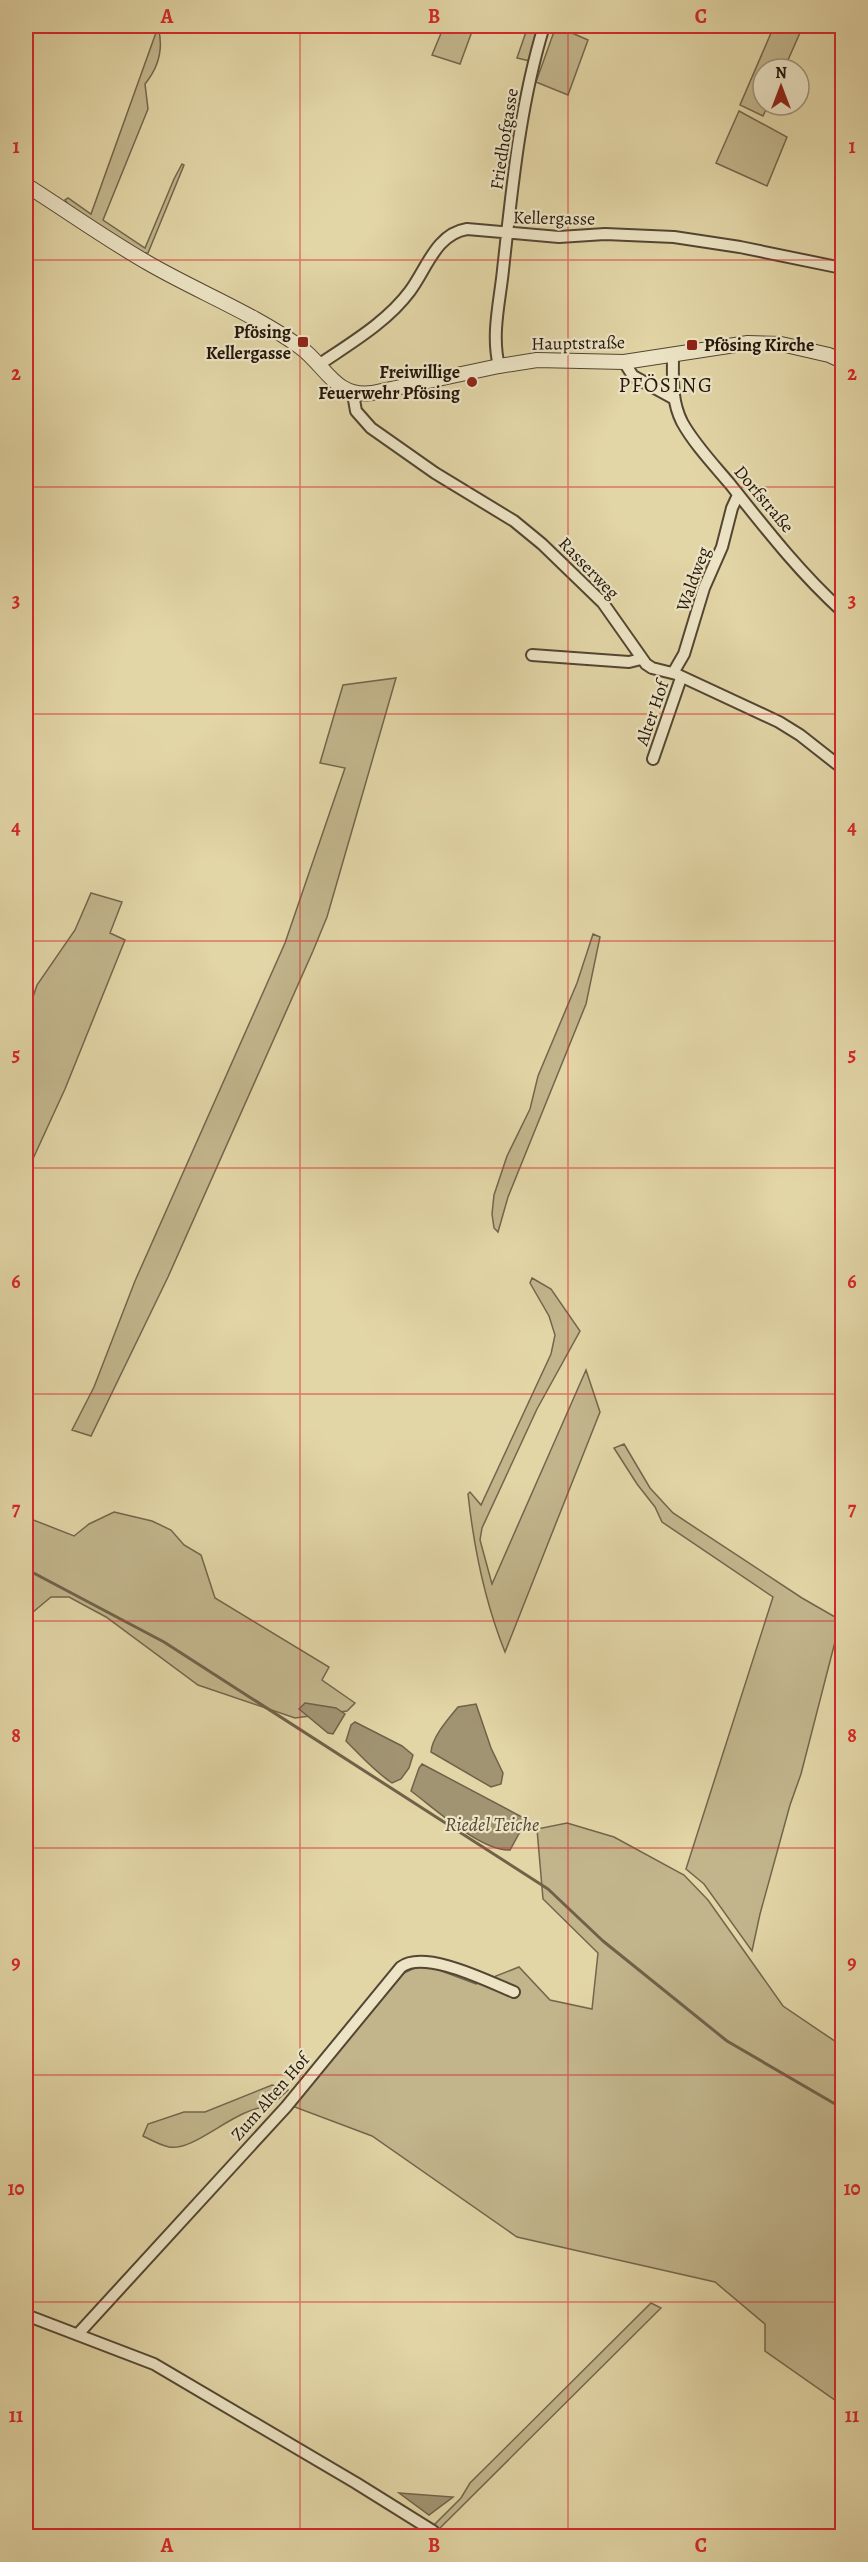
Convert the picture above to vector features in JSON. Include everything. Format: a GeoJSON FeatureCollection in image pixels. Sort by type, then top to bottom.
{"type":"FeatureCollection","features":[{"type":"Feature","properties":{"kind":"street","name":"Friedhofgasse"},"geometry":{"type":"LineString","coordinates":[[499,366],[496,329],[507,234],[526,100],[544,26]]}},
{"type":"Feature","properties":{"kind":"street"},"geometry":{"type":"LineString","coordinates":[[26,185],[147,263],[266,326],[300,347],[320,364],[338,386],[353,394]]}},
{"type":"Feature","properties":{"kind":"street","name":"Kellergasse"},"geometry":{"type":"LineString","coordinates":[[320,364],[362,336],[393,310],[409,291],[437,248],[450,234],[467,229],[559,237],[605,234],[674,237],[843,268]]}},
{"type":"Feature","properties":{"kind":"street","name":"Hauptstraße"},"geometry":{"type":"LineString","coordinates":[[353,394],[393,389],[537,360],[624,362],[748,343],[765,343],[812,350],[843,361]]}},
{"type":"Feature","properties":{"kind":"street","name":"Dorfstraße"},"geometry":{"type":"LineString","coordinates":[[673,355],[673,398],[681,421],[738,495],[819,591],[843,611]]}},
{"type":"Feature","properties":{"kind":"street"},"geometry":{"type":"LineString","coordinates":[[624,362],[633,376],[673,398]]}},
{"type":"Feature","properties":{"kind":"street","name":"Rasserweg"},"geometry":{"type":"LineString","coordinates":[[353,394],[356,411],[371,428],[435,473],[514,521],[542,544],[594,593],[641,659],[652,668],[677,675],[779,722],[843,768]]}},
{"type":"Feature","properties":{"kind":"street","name":"Waldweg"},"geometry":{"type":"LineString","coordinates":[[677,675],[704,588],[726,536],[732,508],[738,495]]}},
{"type":"Feature","properties":{"kind":"street"},"geometry":{"type":"LineString","coordinates":[[532,655],[629,662],[641,659]]}},
{"type":"Feature","properties":{"kind":"street","name":"Alter Hof"},"geometry":{"type":"LineString","coordinates":[[653,759],[677,675]]}},
{"type":"Feature","properties":{"kind":"street","name":"Zum Alten Hof"},"geometry":{"type":"LineString","coordinates":[[78,2334],[286,2107],[406,1963],[420,1960],[445,1966],[514,1992]]}},
{"type":"Feature","properties":{"kind":"street"},"geometry":{"type":"LineString","coordinates":[[26,2315],[154,2364],[433,2531]]}},
{"type":"Feature","properties":{"kind":"shaded area"},"geometry":{"type":"Polygon","coordinates":[[[444,26],[474,26],[460,64],[432,55],[444,26]]]}},
{"type":"Feature","properties":{"kind":"shaded area"},"geometry":{"type":"Polygon","coordinates":[[[528,26],[539,26],[530,61],[517,58],[528,26]]]}},
{"type":"Feature","properties":{"kind":"shaded area"},"geometry":{"type":"Polygon","coordinates":[[[556,26],[588,40],[568,95],[536,82],[556,26]]]}},
{"type":"Feature","properties":{"kind":"shaded area"},"geometry":{"type":"Polygon","coordinates":[[[774,26],[803,26],[789,57],[761,57],[774,26]]]}},
{"type":"Feature","properties":{"kind":"shaded area"},"geometry":{"type":"Polygon","coordinates":[[[158,27],[159,57],[154,71],[145,84],[148,109],[103,220],[145,248],[174,179],[182,164],[184,165],[148,253],[142,253],[69,206],[65,200],[68,198],[91,214],[158,27]]]}},
{"type":"Feature","properties":{"kind":"shaded area"},"geometry":{"type":"Polygon","coordinates":[[[751,79],[751,110],[740,105],[751,79]]]}},
{"type":"Feature","properties":{"kind":"shaded area"},"geometry":{"type":"Polygon","coordinates":[[[739,111],[787,137],[767,186],[716,163],[739,111]]]}},
{"type":"Feature","properties":{"kind":"shaded area"},"geometry":{"type":"Polygon","coordinates":[[[396,678],[327,917],[313,951],[168,1277],[91,1436],[72,1430],[94,1387],[135,1281],[285,943],[345,768],[320,763],[343,685],[396,678]]]}},
{"type":"Feature","properties":{"kind":"shaded area"},"geometry":{"type":"Polygon","coordinates":[[[91,893],[122,902],[110,933],[125,940],[65,1089],[26,1174],[26,997],[32,1000],[37,985],[75,930],[91,893]]]}},
{"type":"Feature","properties":{"kind":"shaded area"},"geometry":{"type":"Polygon","coordinates":[[[593,934],[600,937],[586,1004],[508,1197],[498,1232],[494,1228],[492,1214],[494,1195],[507,1156],[530,1109],[538,1076],[577,983],[593,934]]]}},
{"type":"Feature","properties":{"kind":"shaded area"},"geometry":{"type":"Polygon","coordinates":[[[532,1278],[551,1289],[580,1331],[537,1409],[482,1528],[480,1540],[492,1584],[586,1370],[600,1412],[505,1652],[491,1613],[481,1574],[468,1494],[470,1492],[481,1505],[551,1354],[555,1335],[549,1316],[530,1283],[532,1278]]]}},
{"type":"Feature","properties":{"kind":"shaded area"},"geometry":{"type":"Polygon","coordinates":[[[624,1444],[650,1488],[673,1513],[802,1598],[842,1621],[842,1636],[837,1634],[801,1774],[790,1805],[760,1914],[752,1951],[704,1884],[686,1869],[773,1597],[662,1522],[655,1507],[614,1448],[624,1444]]]}},
{"type":"Feature","properties":{"kind":"shaded area"},"geometry":{"type":"Polygon","coordinates":[[[114,1512],[152,1521],[171,1530],[184,1545],[201,1555],[215,1598],[329,1667],[322,1680],[355,1703],[347,1711],[295,1718],[198,1685],[106,1617],[69,1597],[51,1597],[26,1618],[26,1517],[74,1536],[89,1524],[114,1512]]]}},
{"type":"Feature","properties":{"kind":"shaded area"},"geometry":{"type":"Polygon","coordinates":[[[567,1823],[614,1837],[684,1875],[708,1900],[783,2006],[842,2046],[842,2405],[765,2351],[765,2324],[715,2282],[517,2237],[372,2136],[292,2106],[404,1973],[423,1964],[476,1984],[519,1967],[550,2000],[592,2009],[598,1953],[543,1899],[537,1829],[567,1823]]]}},
{"type":"Feature","properties":{"kind":"shaded area"},"geometry":{"type":"Polygon","coordinates":[[[272,2085],[288,2090],[271,2106],[257,2108],[244,2114],[191,2143],[169,2147],[143,2136],[148,2124],[184,2112],[205,2112],[272,2085]]]}},
{"type":"Feature","properties":{"kind":"shaded area"},"geometry":{"type":"Polygon","coordinates":[[[651,2303],[661,2308],[439,2529],[434,2525],[461,2498],[470,2483],[651,2303]]]}},
{"type":"Feature","properties":{"kind":"water"},"geometry":{"type":"Polygon","coordinates":[[[305,1703],[336,1708],[345,1714],[333,1734],[328,1733],[299,1709],[305,1703]]]}},
{"type":"Feature","properties":{"kind":"water"},"geometry":{"type":"Polygon","coordinates":[[[476,1704],[491,1748],[503,1773],[501,1784],[491,1787],[431,1752],[437,1734],[458,1707],[476,1704]]]}},
{"type":"Feature","properties":{"kind":"water"},"geometry":{"type":"Polygon","coordinates":[[[355,1722],[402,1746],[413,1755],[409,1768],[401,1779],[392,1783],[346,1741],[351,1725],[355,1722]]]}},
{"type":"Feature","properties":{"kind":"water","name":"Riedel Teiche"},"geometry":{"type":"Polygon","coordinates":[[[422,1764],[522,1817],[526,1821],[510,1850],[499,1849],[472,1837],[411,1791],[422,1764]]]}},
{"type":"Feature","properties":{"kind":"water"},"geometry":{"type":"Polygon","coordinates":[[[399,2493],[453,2497],[429,2515],[399,2493]]]}},
{"type":"Feature","properties":{"kind":"waterway"},"geometry":{"type":"LineString","coordinates":[[26,1569],[164,1642],[548,1889],[603,1941],[727,2041],[842,2108]]}},
{"type":"Feature","properties":{"kind":"place","name":"Pfösing Kellergasse"},"geometry":{"type":"Point","coordinates":[303,342]}},
{"type":"Feature","properties":{"kind":"place","name":"Pfösing Kirche"},"geometry":{"type":"Point","coordinates":[692,345]}},
{"type":"Feature","properties":{"kind":"place","name":"Freiwillige Feuerwehr Pfösing"},"geometry":{"type":"Point","coordinates":[472,382]}},
{"type":"Feature","properties":{"kind":"district","name":"PFÖSING"},"geometry":{"type":"Point","coordinates":[666,385]}}]}
